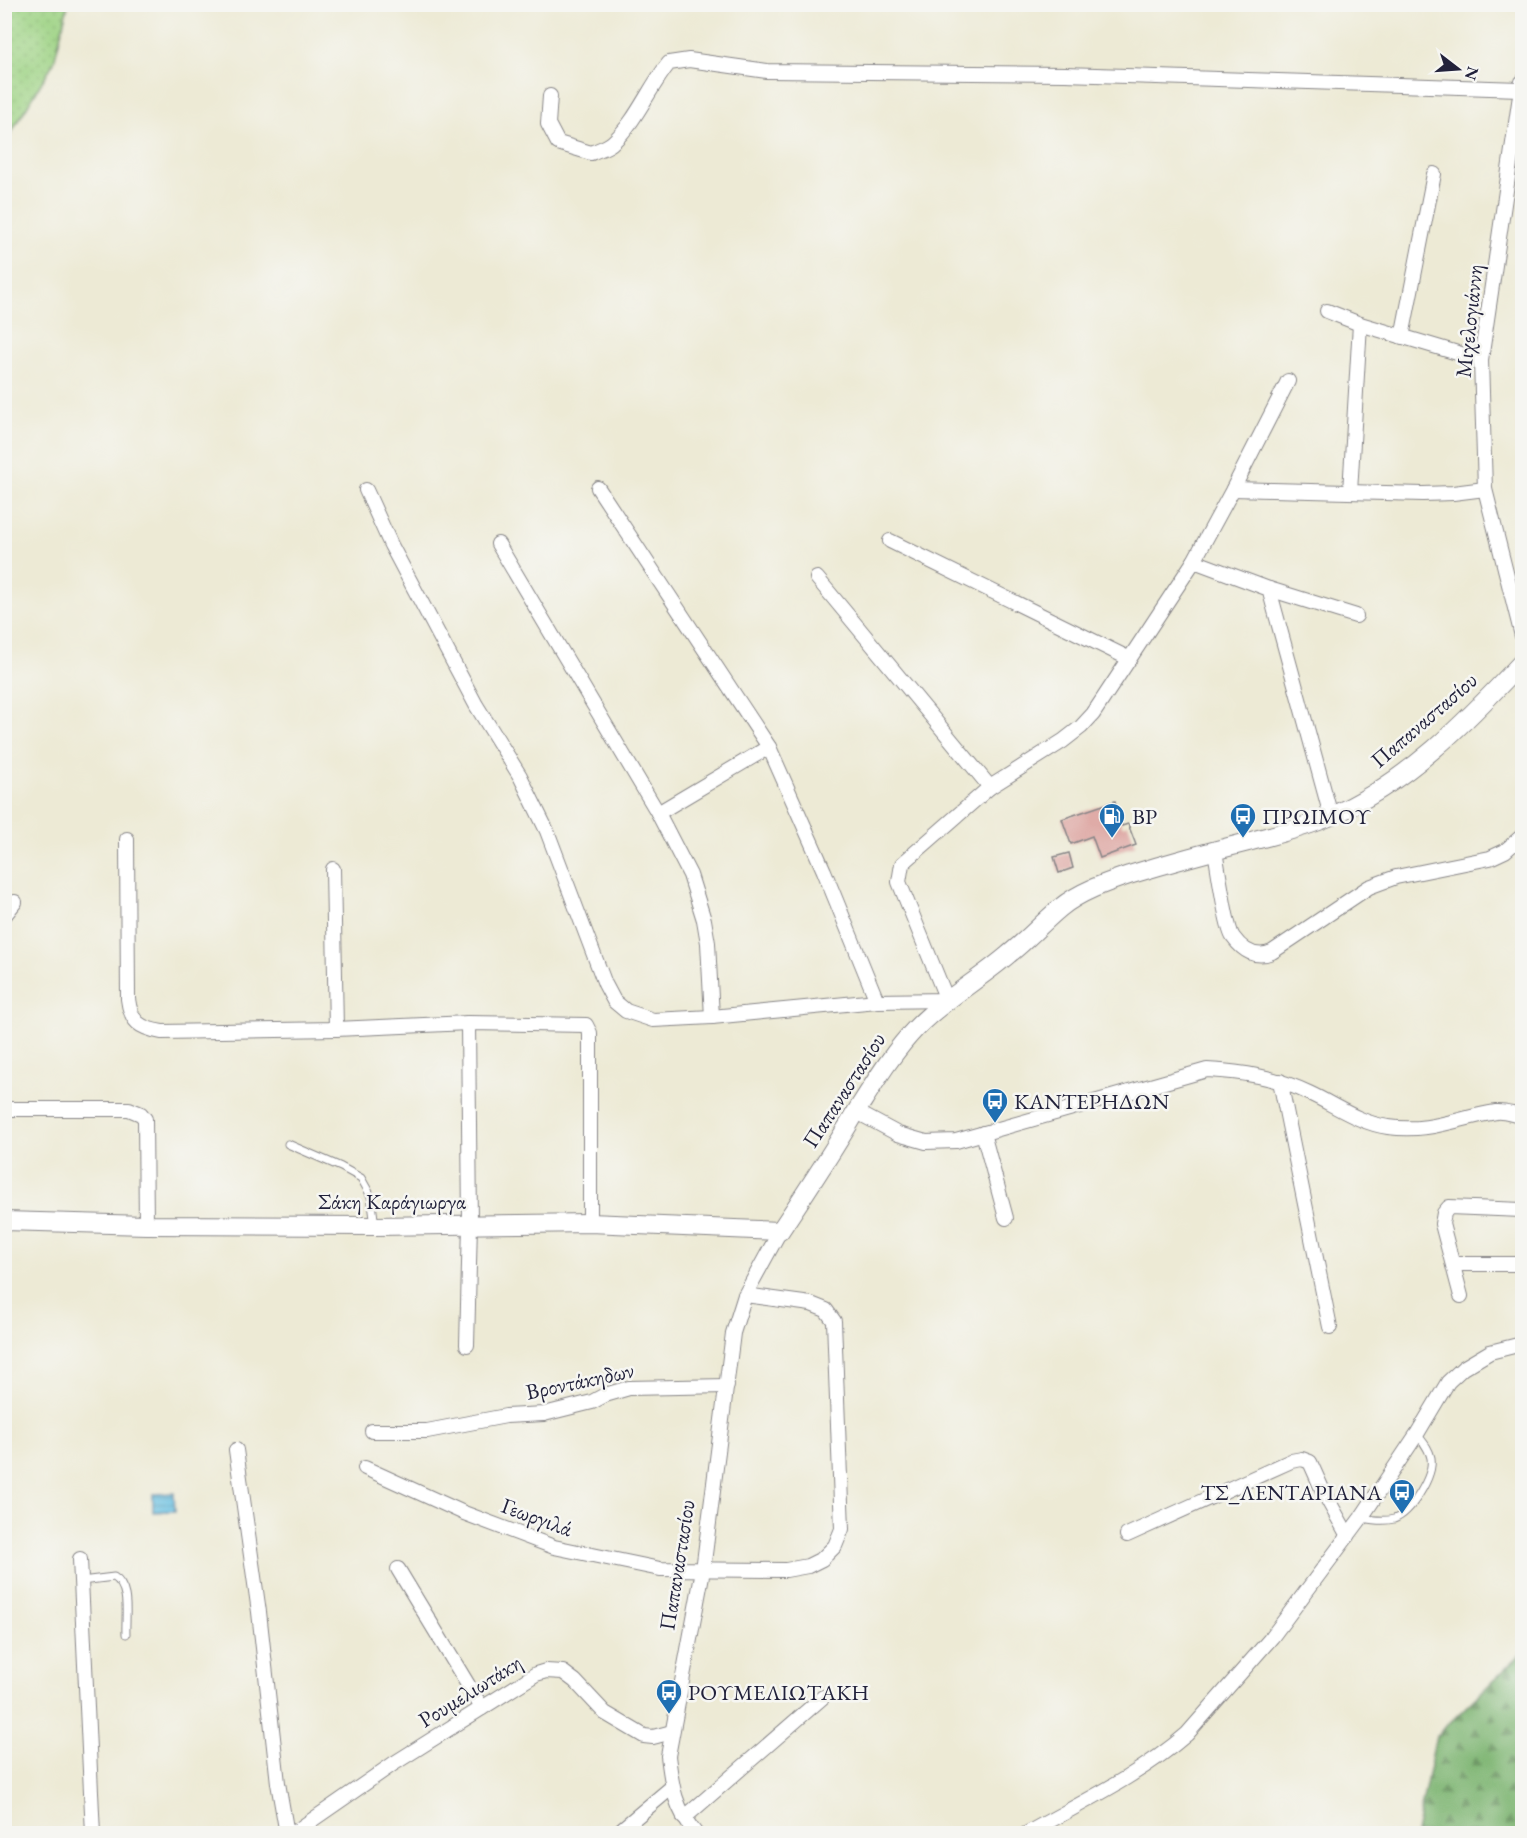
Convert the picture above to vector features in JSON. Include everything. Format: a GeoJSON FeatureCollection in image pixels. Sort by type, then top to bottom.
{"type":"FeatureCollection","features":[{"type":"Feature","properties":{"kind":"street"},"geometry":{"type":"LineString","coordinates":[[550,96],[548,124],[558,143],[591,153],[610,144],[635,117],[653,83],[669,63],[689,60],[767,71],[1065,74],[1521,84]]}},
{"type":"Feature","properties":{"kind":"street","name":"Μιχελογιάννη"},"geometry":{"type":"LineString","coordinates":[[1521,84],[1513,153],[1481,360],[1485,489],[1522,636]]}},
{"type":"Feature","properties":{"kind":"street"},"geometry":{"type":"LineString","coordinates":[[1402,337],[1434,174]]}},
{"type":"Feature","properties":{"kind":"street"},"geometry":{"type":"LineString","coordinates":[[1327,311],[1360,324],[1481,360]]}},
{"type":"Feature","properties":{"kind":"street"},"geometry":{"type":"LineString","coordinates":[[1350,492],[1360,324]]}},
{"type":"Feature","properties":{"kind":"street"},"geometry":{"type":"LineString","coordinates":[[366,490],[391,545],[470,695],[520,776],[543,822],[605,984],[614,1001],[626,1011],[653,1020],[712,1017],[877,1001],[947,1000],[899,882],[902,864],[990,786],[1063,741],[1093,714],[1194,561],[1288,381]]}},
{"type":"Feature","properties":{"kind":"street"},"geometry":{"type":"LineString","coordinates":[[598,488],[769,747],[824,871],[877,1001]]}},
{"type":"Feature","properties":{"kind":"street"},"geometry":{"type":"LineString","coordinates":[[1233,489],[1453,493],[1485,489]]}},
{"type":"Feature","properties":{"kind":"street"},"geometry":{"type":"LineString","coordinates":[[890,541],[1128,658]]}},
{"type":"Feature","properties":{"kind":"street"},"geometry":{"type":"LineString","coordinates":[[498,544],[658,813],[690,875],[704,920],[708,943],[712,1017]]}},
{"type":"Feature","properties":{"kind":"street"},"geometry":{"type":"LineString","coordinates":[[1194,561],[1269,589],[1356,616]]}},
{"type":"Feature","properties":{"kind":"street"},"geometry":{"type":"LineString","coordinates":[[817,578],[990,786]]}},
{"type":"Feature","properties":{"kind":"street"},"geometry":{"type":"LineString","coordinates":[[1269,589],[1331,816]]}},
{"type":"Feature","properties":{"kind":"street","name":"Παπαναστασίου"},"geometry":{"type":"LineString","coordinates":[[696,1833],[684,1818],[672,1787],[668,1756],[703,1570],[733,1333],[745,1295],[780,1231],[896,1050],[947,1000],[986,973],[1061,907],[1080,895],[1104,883],[1129,875],[1305,826],[1331,816],[1388,785],[1422,759],[1485,701],[1522,662]]}},
{"type":"Feature","properties":{"kind":"street"},"geometry":{"type":"LineString","coordinates":[[658,813],[769,747]]}},
{"type":"Feature","properties":{"kind":"street"},"geometry":{"type":"LineString","coordinates":[[1215,851],[1232,935],[1246,950],[1254,955],[1264,956],[1375,884],[1431,869],[1490,858],[1505,851],[1522,836]]}},
{"type":"Feature","properties":{"kind":"street"},"geometry":{"type":"LineString","coordinates":[[127,839],[128,999],[135,1021],[145,1029],[162,1032],[336,1029],[468,1023],[586,1025],[590,1033],[590,1223]]}},
{"type":"Feature","properties":{"kind":"street"},"geometry":{"type":"LineString","coordinates":[[333,869],[336,1029]]}},
{"type":"Feature","properties":{"kind":"street"},"geometry":{"type":"LineString","coordinates":[[4,916],[15,902]]}},
{"type":"Feature","properties":{"kind":"street"},"geometry":{"type":"LineString","coordinates":[[467,1345],[470,1224],[468,1023]]}},
{"type":"Feature","properties":{"kind":"street"},"geometry":{"type":"LineString","coordinates":[[857,1112],[898,1134],[926,1142],[956,1141],[1207,1070],[1242,1072],[1280,1081],[1357,1118],[1386,1127],[1421,1129],[1522,1107]]}},
{"type":"Feature","properties":{"kind":"street"},"geometry":{"type":"LineString","coordinates":[[1280,1081],[1330,1327]]}},
{"type":"Feature","properties":{"kind":"street"},"geometry":{"type":"LineString","coordinates":[[11,1109],[129,1109],[141,1114],[145,1119],[146,1225]]}},
{"type":"Feature","properties":{"kind":"street"},"geometry":{"type":"LineString","coordinates":[[1498,1112],[1522,1116]]}},
{"type":"Feature","properties":{"kind":"street"},"geometry":{"type":"LineString","coordinates":[[983,1133],[1006,1218]]}},
{"type":"Feature","properties":{"kind":"street"},"geometry":{"type":"LineString","coordinates":[[1461,1296],[1442,1224],[1444,1213],[1449,1208],[1522,1210]]}},
{"type":"Feature","properties":{"kind":"street","name":"Σάκη Καράγιωργα"},"geometry":{"type":"LineString","coordinates":[[4,1221],[146,1225],[375,1226],[590,1223],[780,1231]]}},
{"type":"Feature","properties":{"kind":"street"},"geometry":{"type":"LineString","coordinates":[[1453,1264],[1522,1264]]}},
{"type":"Feature","properties":{"kind":"street","name":"Γεωργιλά"},"geometry":{"type":"LineString","coordinates":[[365,1468],[464,1513],[554,1547],[660,1569],[786,1570],[808,1566],[822,1559],[835,1546],[842,1529],[843,1507],[834,1321],[826,1310],[811,1304],[745,1295]]}},
{"type":"Feature","properties":{"kind":"street"},"geometry":{"type":"LineString","coordinates":[[1026,1833],[1139,1769],[1187,1734],[1272,1637],[1348,1536],[1417,1434],[1448,1382],[1462,1368],[1490,1352],[1522,1344]]}},
{"type":"Feature","properties":{"kind":"street","name":"Βροντάκηδων"},"geometry":{"type":"LineString","coordinates":[[372,1431],[427,1431],[506,1416],[544,1414],[592,1402],[605,1395],[629,1388],[727,1386]]}},
{"type":"Feature","properties":{"kind":"street"},"geometry":{"type":"LineString","coordinates":[[236,1450],[259,1612],[278,1783],[287,1833]]}},
{"type":"Feature","properties":{"kind":"street"},"geometry":{"type":"LineString","coordinates":[[1127,1535],[1291,1461],[1302,1459],[1310,1462],[1348,1536]]}},
{"type":"Feature","properties":{"kind":"street"},"geometry":{"type":"LineString","coordinates":[[80,1559],[93,1833]]}},
{"type":"Feature","properties":{"kind":"street"},"geometry":{"type":"LineString","coordinates":[[398,1569],[482,1708]]}},
{"type":"Feature","properties":{"kind":"street","name":"Ρουμελιωτάκη"},"geometry":{"type":"LineString","coordinates":[[292,1833],[393,1764],[536,1674],[546,1671],[563,1672],[605,1713],[644,1736],[653,1737],[672,1732]]}},
{"type":"Feature","properties":{"kind":"street"},"geometry":{"type":"LineString","coordinates":[[684,1818],[823,1697]]}},
{"type":"Feature","properties":{"kind":"street"},"geometry":{"type":"LineString","coordinates":[[616,1833],[672,1787]]}},
{"type":"Feature","properties":{"kind":"lane"},"geometry":{"type":"LineString","coordinates":[[288,1144],[361,1178],[371,1196],[375,1226]]}},
{"type":"Feature","properties":{"kind":"lane"},"geometry":{"type":"LineString","coordinates":[[1361,1518],[1383,1521],[1395,1518],[1404,1513],[1425,1484],[1431,1473],[1431,1459],[1427,1446],[1417,1434]]}},
{"type":"Feature","properties":{"kind":"lane"},"geometry":{"type":"LineString","coordinates":[[81,1581],[114,1577],[120,1580],[125,1589],[126,1634]]}},
{"type":"Feature","properties":{"kind":"green space"},"geometry":{"type":"Polygon","coordinates":[[[5,4],[68,5],[54,62],[5,143],[5,4]]]}},
{"type":"Feature","properties":{"kind":"green space"},"geometry":{"type":"Polygon","coordinates":[[[1522,1653],[1522,1833],[1416,1833],[1436,1736],[1522,1653]]]}},
{"type":"Feature","properties":{"kind":"water"},"geometry":{"type":"Polygon","coordinates":[[[174,1493],[175,1511],[153,1512],[153,1494],[174,1493]]]}},
{"type":"Feature","properties":{"kind":"building"},"geometry":{"type":"Polygon","coordinates":[[[1115,801],[1122,826],[1128,824],[1136,845],[1100,858],[1092,836],[1071,844],[1062,819],[1115,801]]]}},
{"type":"Feature","properties":{"kind":"building"},"geometry":{"type":"Polygon","coordinates":[[[1069,853],[1073,868],[1059,873],[1054,857],[1069,853]]]}},
{"type":"Feature","properties":{"kind":"place","name":"BP"},"geometry":{"type":"Point","coordinates":[1112,839]}},
{"type":"Feature","properties":{"kind":"place","name":"ΠΡΩΙΜΟΥ"},"geometry":{"type":"Point","coordinates":[1243,839]}},
{"type":"Feature","properties":{"kind":"place","name":"ΚΑΝΤΕΡΗΔΩΝ"},"geometry":{"type":"Point","coordinates":[995,1124]}},
{"type":"Feature","properties":{"kind":"place","name":"ΤΣ_ΛΕΝΤΑΡΙΑΝΑ"},"geometry":{"type":"Point","coordinates":[1402,1515]}},
{"type":"Feature","properties":{"kind":"place","name":"ΡΟΥΜΕΛΙΩΤΑΚΗ"},"geometry":{"type":"Point","coordinates":[669,1715]}}]}
